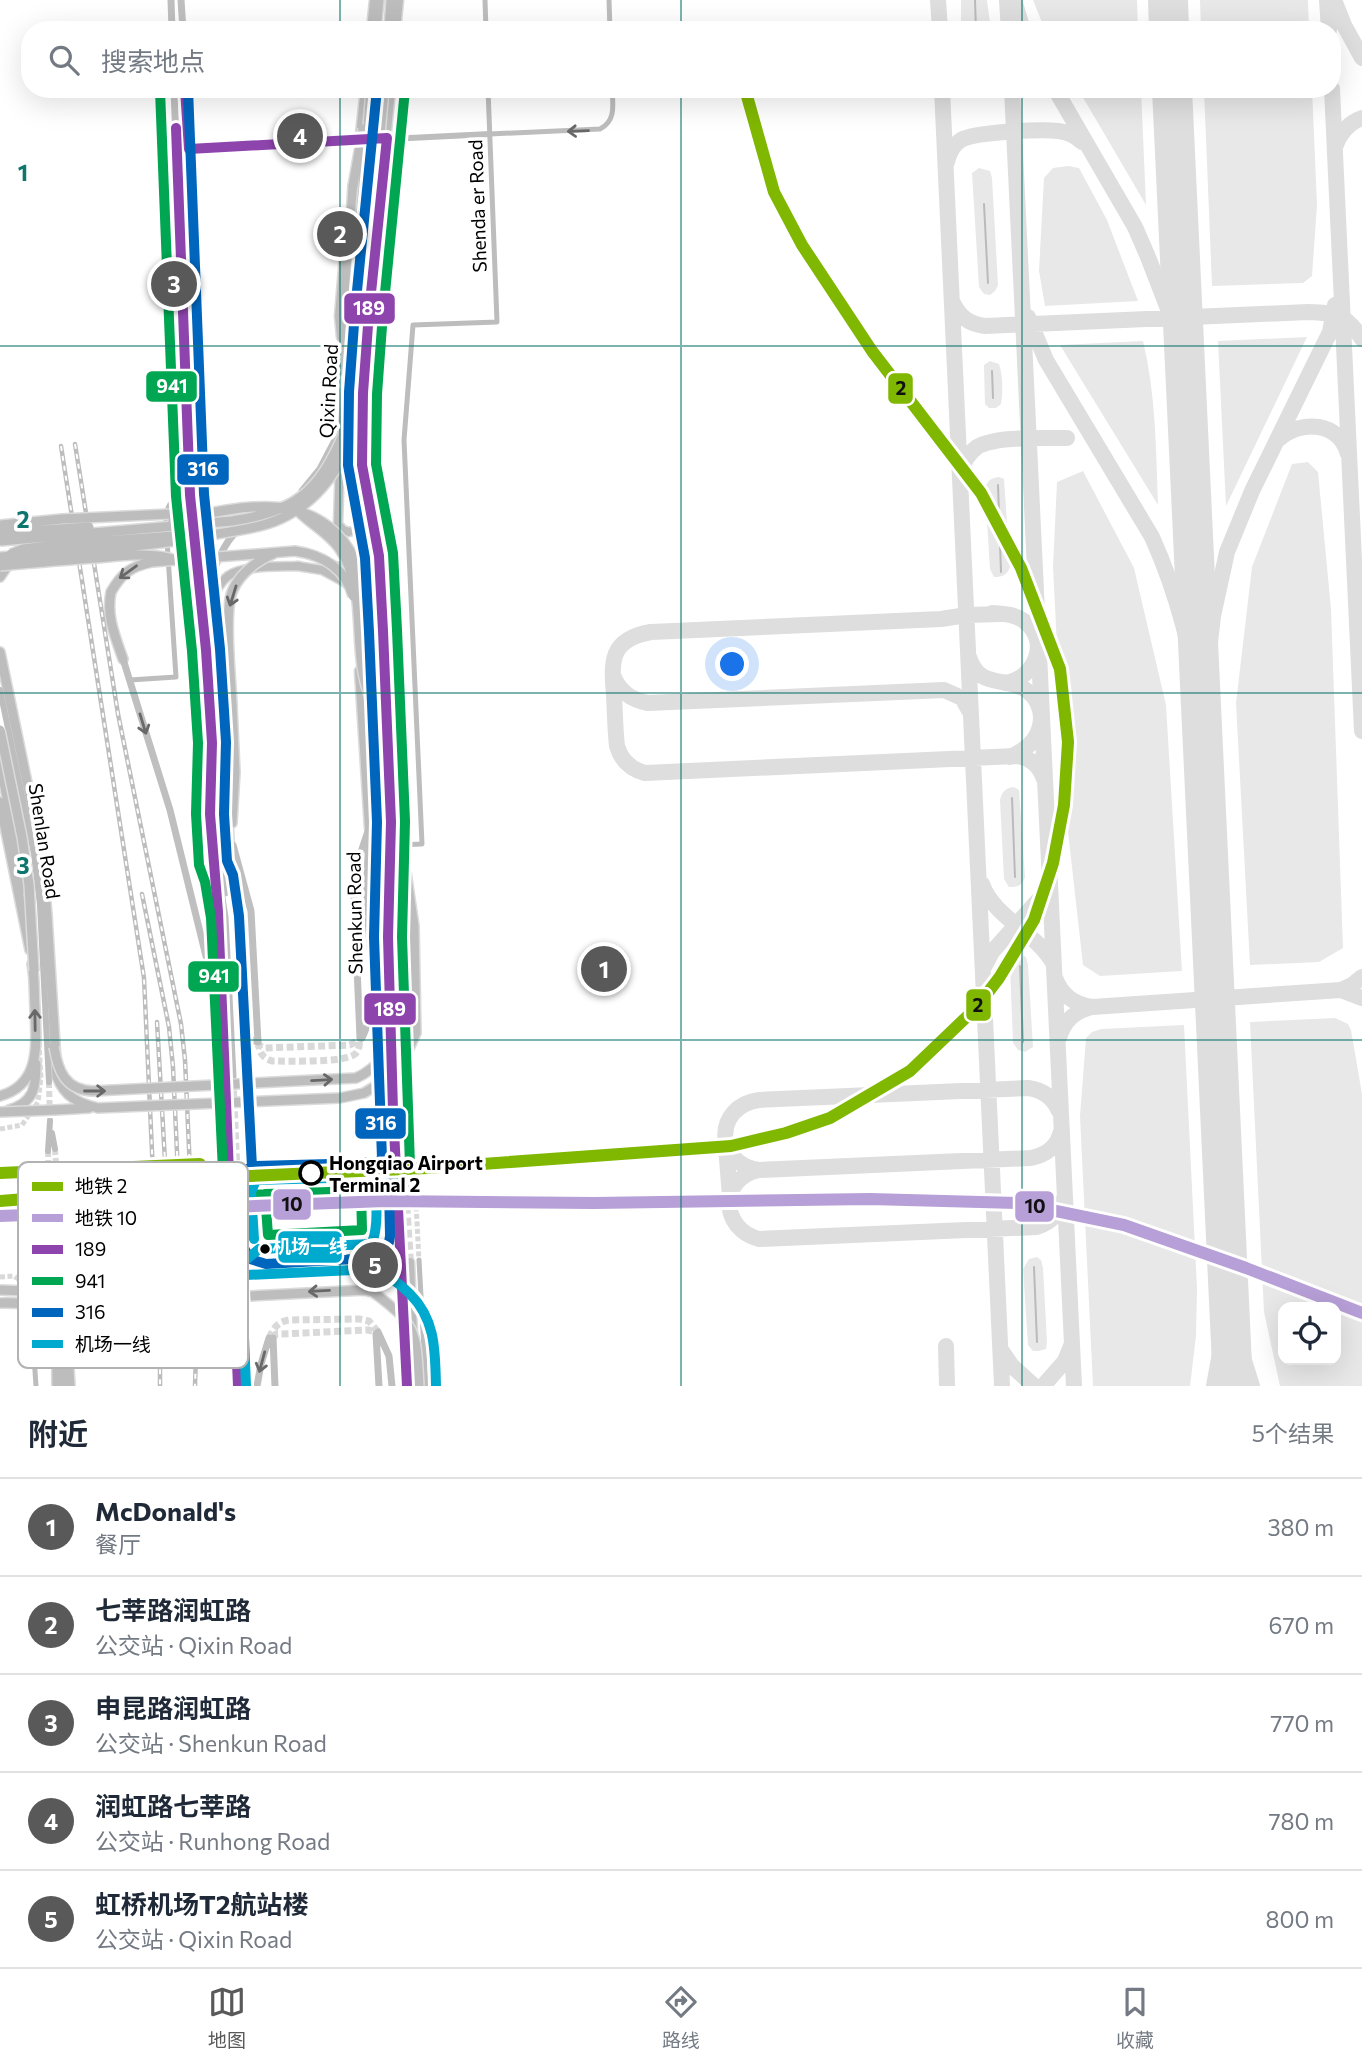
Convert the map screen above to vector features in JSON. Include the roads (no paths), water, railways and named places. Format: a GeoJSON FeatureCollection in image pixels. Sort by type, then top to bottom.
{"type":"FeatureCollection","features":[{"type":"Feature","properties":{"kind":"highway"},"geometry":{"type":"LineString","coordinates":[[375,21],[377,0]]}},
{"type":"Feature","properties":{"kind":"highway"},"geometry":{"type":"LineString","coordinates":[[390,21],[391,0]]}},
{"type":"Feature","properties":{"kind":"highway"},"geometry":{"type":"LineString","coordinates":[[344,371],[353,186],[368,98]]}},
{"type":"Feature","properties":{"kind":"highway"},"geometry":{"type":"LineString","coordinates":[[0,541],[264,516],[296,501],[317,482],[332,461],[343,435],[368,98]]}},
{"type":"Feature","properties":{"kind":"highway"},"geometry":{"type":"LineString","coordinates":[[0,559],[168,543],[268,524],[309,501],[328,483],[349,443],[354,418],[383,98]]}},
{"type":"Feature","properties":{"kind":"highway"},"geometry":{"type":"LineString","coordinates":[[361,345],[372,482],[363,592]]}},
{"type":"Feature","properties":{"kind":"highway"},"geometry":{"type":"LineString","coordinates":[[0,1112],[340,1098],[364,1093],[379,1084],[407,1052],[416,1033],[414,926],[400,785],[390,540],[386,509],[368,430]]}},
{"type":"Feature","properties":{"kind":"highway"},"geometry":{"type":"LineString","coordinates":[[0,533],[169,522],[259,507],[279,507],[309,513],[325,522],[346,543],[358,568],[363,592],[368,670]]}},
{"type":"Feature","properties":{"kind":"highway"},"geometry":{"type":"LineString","coordinates":[[299,512],[338,547],[352,570],[357,593],[363,675],[391,749],[400,785]]}},
{"type":"Feature","properties":{"kind":"highway"},"geometry":{"type":"LineString","coordinates":[[0,525],[155,514],[215,513]]}},
{"type":"Feature","properties":{"kind":"highway"},"geometry":{"type":"LineString","coordinates":[[0,577],[9,563],[24,551],[37,543],[65,535]]}},
{"type":"Feature","properties":{"kind":"highway"},"geometry":{"type":"LineString","coordinates":[[123,659],[108,607],[111,592],[119,578],[135,566],[152,562],[280,551],[311,553],[327,560],[342,573],[351,588],[357,611]]}},
{"type":"Feature","properties":{"kind":"highway"},"geometry":{"type":"LineString","coordinates":[[232,823],[235,772],[229,611],[232,592],[242,575],[256,562],[280,551]]}},
{"type":"Feature","properties":{"kind":"highway"},"geometry":{"type":"LineString","coordinates":[[0,566],[144,554],[170,557],[187,565],[202,578],[214,596],[218,619],[230,863]]}},
{"type":"Feature","properties":{"kind":"highway"},"geometry":{"type":"LineString","coordinates":[[0,652],[42,855],[55,1071],[62,1088],[78,1102],[98,1108]]}},
{"type":"Feature","properties":{"kind":"highway"},"geometry":{"type":"LineString","coordinates":[[0,730],[29,885],[36,1045],[33,1092],[29,1099],[18,1107],[0,1112]]}},
{"type":"Feature","properties":{"kind":"highway"},"geometry":{"type":"LineString","coordinates":[[0,762],[25,889]]}},
{"type":"Feature","properties":{"kind":"highway"},"geometry":{"type":"LineString","coordinates":[[0,802],[34,971]]}},
{"type":"Feature","properties":{"kind":"highway"},"geometry":{"type":"LineString","coordinates":[[228,803],[232,823]]}},
{"type":"Feature","properties":{"kind":"highway"},"geometry":{"type":"LineString","coordinates":[[54,1047],[58,1067],[63,1075],[68,1082],[82,1091],[339,1079],[364,1075],[377,1064],[395,1040],[400,1027],[397,937],[405,849]]}},
{"type":"Feature","properties":{"kind":"highway"},"geometry":{"type":"LineString","coordinates":[[0,1096],[16,1089],[27,1077],[34,1061],[36,1045]]}},
{"type":"Feature","properties":{"kind":"highway"},"geometry":{"type":"LineString","coordinates":[[248,1274],[364,1268],[389,1274],[424,1307],[430,1318],[436,1386]]}},
{"type":"Feature","properties":{"kind":"highway"},"geometry":{"type":"LineString","coordinates":[[0,1290],[18,1290]]}},
{"type":"Feature","properties":{"kind":"highway"},"geometry":{"type":"LineString","coordinates":[[248,1296],[365,1290],[373,1292],[409,1322],[416,1345],[417,1386]]}},
{"type":"Feature","properties":{"kind":"highway"},"geometry":{"type":"LineString","coordinates":[[0,1303],[18,1304]]}},
{"type":"Feature","properties":{"kind":"highway"},"geometry":{"type":"LineString","coordinates":[[56,1368],[57,1386]]}},
{"type":"Feature","properties":{"kind":"highway"},"geometry":{"type":"LineString","coordinates":[[69,1368],[70,1386]]}},
{"type":"Feature","properties":{"kind":"main road"},"geometry":{"type":"LineString","coordinates":[[171,0],[172,21]]}},
{"type":"Feature","properties":{"kind":"main road"},"geometry":{"type":"LineString","coordinates":[[181,0],[182,21]]}},
{"type":"Feature","properties":{"kind":"main road"},"geometry":{"type":"LineString","coordinates":[[397,21],[398,0]]}},
{"type":"Feature","properties":{"kind":"main road"},"geometry":{"type":"LineString","coordinates":[[174,98],[190,495],[206,650],[212,743],[210,814],[218,912],[224,1065]]}},
{"type":"Feature","properties":{"kind":"main road"},"geometry":{"type":"LineString","coordinates":[[186,98],[202,503],[206,512],[218,519],[237,521],[261,518]]}},
{"type":"Feature","properties":{"kind":"main road"},"geometry":{"type":"LineString","coordinates":[[360,139],[367,98]]}},
{"type":"Feature","properties":{"kind":"main road","name":"Qixin Road"},"geometry":{"type":"LineString","coordinates":[[360,139],[349,184],[339,316],[344,371],[338,524],[342,530],[349,532],[356,530],[361,523],[363,393],[390,98]]}},
{"type":"Feature","properties":{"kind":"main road"},"geometry":{"type":"LineString","coordinates":[[177,151],[189,149]]}},
{"type":"Feature","properties":{"kind":"main road"},"geometry":{"type":"LineString","coordinates":[[206,650],[206,609],[210,586],[216,565],[228,542],[241,527],[280,510],[300,494],[320,469],[341,429]]}},
{"type":"Feature","properties":{"kind":"main road","name":"Qixin Road"},"geometry":{"type":"LineString","coordinates":[[362,465],[379,556],[388,825],[386,866],[397,1110]]}},
{"type":"Feature","properties":{"kind":"main road"},"geometry":{"type":"LineString","coordinates":[[296,566],[322,570],[345,581],[356,610],[369,828],[381,858],[382,1015],[397,1110]]}},
{"type":"Feature","properties":{"kind":"main road"},"geometry":{"type":"LineString","coordinates":[[206,609],[218,587],[227,577],[240,570],[339,566],[352,570],[363,578],[370,592],[373,608],[377,692],[376,746]]}},
{"type":"Feature","properties":{"kind":"main road"},"geometry":{"type":"LineString","coordinates":[[123,659],[170,810],[219,1009],[224,1065],[229,1076],[224,810],[212,743]]}},
{"type":"Feature","properties":{"kind":"main road"},"geometry":{"type":"LineString","coordinates":[[366,757],[370,715],[368,670]]}},
{"type":"Feature","properties":{"kind":"main road"},"geometry":{"type":"LineString","coordinates":[[370,715],[376,746]]}},
{"type":"Feature","properties":{"kind":"main road"},"geometry":{"type":"LineString","coordinates":[[225,849],[230,863],[238,922],[241,1015],[255,1042],[251,911],[233,851],[232,823]]}},
{"type":"Feature","properties":{"kind":"main road","name":"Shenkun Road"},"geometry":{"type":"LineString","coordinates":[[369,828],[367,898],[370,1012],[361,1038],[354,896],[355,870],[369,828]]}},
{"type":"Feature","properties":{"kind":"main road"},"geometry":{"type":"LineString","coordinates":[[213,864],[219,878],[225,917]]}},
{"type":"Feature","properties":{"kind":"main road"},"geometry":{"type":"LineString","coordinates":[[388,937],[397,1110]]}},
{"type":"Feature","properties":{"kind":"main road"},"geometry":{"type":"LineString","coordinates":[[410,1262],[417,1386]]}},
{"type":"Feature","properties":{"kind":"main road"},"geometry":{"type":"LineString","coordinates":[[400,1267],[407,1386]]}},
{"type":"Feature","properties":{"kind":"main road"},"geometry":{"type":"LineString","coordinates":[[379,1386],[377,1332],[389,1356],[392,1386]]}},
{"type":"Feature","properties":{"kind":"main road"},"geometry":{"type":"LineString","coordinates":[[257,1386],[261,1364],[271,1338],[275,1386]]}},
{"type":"Feature","properties":{"kind":"main road"},"geometry":{"type":"LineString","coordinates":[[237,1368],[237,1386]]}},
{"type":"Feature","properties":{"kind":"main road"},"geometry":{"type":"LineString","coordinates":[[245,1368],[246,1386]]}},
{"type":"Feature","properties":{"kind":"street"},"geometry":{"type":"LineString","coordinates":[[485,0],[486,21]]}},
{"type":"Feature","properties":{"kind":"street"},"geometry":{"type":"LineString","coordinates":[[609,0],[610,21]]}},
{"type":"Feature","properties":{"kind":"street","name":"Shenda er Road"},"geometry":{"type":"LineString","coordinates":[[405,849],[422,844],[404,440],[413,325],[497,322],[488,98]]}},
{"type":"Feature","properties":{"kind":"street"},"geometry":{"type":"LineString","coordinates":[[189,149],[600,129],[607,126],[612,118],[612,98]]}},
{"type":"Feature","properties":{"kind":"street"},"geometry":{"type":"LineString","coordinates":[[130,680],[176,677],[166,512],[180,496],[201,495]]}},
{"type":"Feature","properties":{"kind":"street","name":"Shenlan Road"},"geometry":{"type":"LineString","coordinates":[[0,690],[36,867],[48,1082]]}},
{"type":"Feature","properties":{"kind":"street"},"geometry":{"type":"LineString","coordinates":[[376,746],[388,825],[402,958],[404,1013]]}},
{"type":"Feature","properties":{"kind":"street"},"geometry":{"type":"LineString","coordinates":[[388,840],[405,849]]}},
{"type":"Feature","properties":{"kind":"street"},"geometry":{"type":"LineString","coordinates":[[397,1110],[407,1093],[404,1043],[408,1030],[404,890],[397,853],[399,848],[405,849]]}},
{"type":"Feature","properties":{"kind":"street"},"geometry":{"type":"LineString","coordinates":[[397,916],[405,916]]}},
{"type":"Feature","properties":{"kind":"street"},"geometry":{"type":"LineString","coordinates":[[407,1061],[411,1109]]}},
{"type":"Feature","properties":{"kind":"street"},"geometry":{"type":"LineString","coordinates":[[50,1121],[51,1150]]}},
{"type":"Feature","properties":{"kind":"street"},"geometry":{"type":"LineString","coordinates":[[419,1261],[426,1386]]}},
{"type":"Feature","properties":{"kind":"street"},"geometry":{"type":"LineString","coordinates":[[35,1368],[36,1386]]}},
{"type":"Feature","properties":{"kind":"street"},"geometry":{"type":"LineString","coordinates":[[63,1368],[64,1386]]}},
{"type":"Feature","properties":{"kind":"waterway"},"geometry":{"type":"LineString","coordinates":[[975,0],[976,21]]}},
{"type":"Feature","properties":{"kind":"waterway"},"geometry":{"type":"LineString","coordinates":[[984,204],[988,283]]}},
{"type":"Feature","properties":{"kind":"waterway"},"geometry":{"type":"LineString","coordinates":[[992,371],[993,398]]}},
{"type":"Feature","properties":{"kind":"waterway"},"geometry":{"type":"LineString","coordinates":[[998,485],[1001,572]]}},
{"type":"Feature","properties":{"kind":"waterway"},"geometry":{"type":"LineString","coordinates":[[1012,798],[1015,877]]}},
{"type":"Feature","properties":{"kind":"waterway"},"geometry":{"type":"LineString","coordinates":[[1020,966],[1023,1042]]}},
{"type":"Feature","properties":{"kind":"waterway"},"geometry":{"type":"LineString","coordinates":[[1034,1267],[1037,1342]]}},
{"type":"Feature","properties":{"kind":"tunnel"},"geometry":{"type":"LineString","coordinates":[[390,857],[391,822]]}},
{"type":"Feature","properties":{"kind":"tunnel"},"geometry":{"type":"LineString","coordinates":[[404,1013],[406,1033]]}},
{"type":"Feature","properties":{"kind":"tunnel"},"geometry":{"type":"LineString","coordinates":[[258,1042],[262,1054],[272,1061],[315,1061],[340,1059],[355,1054],[359,1049],[360,1038]]}},
{"type":"Feature","properties":{"kind":"tunnel"},"geometry":{"type":"LineString","coordinates":[[256,1044],[265,1048],[350,1045],[361,1039]]}},
{"type":"Feature","properties":{"kind":"tunnel"},"geometry":{"type":"LineString","coordinates":[[0,1129],[22,1125],[38,1102],[41,1078],[39,1044]]}},
{"type":"Feature","properties":{"kind":"tunnel"},"geometry":{"type":"LineString","coordinates":[[225,1076],[229,1162]]}},
{"type":"Feature","properties":{"kind":"tunnel"},"geometry":{"type":"LineString","coordinates":[[233,1080],[237,1162]]}},
{"type":"Feature","properties":{"kind":"tunnel"},"geometry":{"type":"LineString","coordinates":[[49,1082],[50,1121]]}},
{"type":"Feature","properties":{"kind":"tunnel"},"geometry":{"type":"LineString","coordinates":[[411,1109],[419,1260]]}},
{"type":"Feature","properties":{"kind":"tunnel"},"geometry":{"type":"LineString","coordinates":[[393,1110],[400,1267]]}},
{"type":"Feature","properties":{"kind":"tunnel"},"geometry":{"type":"LineString","coordinates":[[400,1110],[410,1262]]}},
{"type":"Feature","properties":{"kind":"tunnel"},"geometry":{"type":"LineString","coordinates":[[55,1149],[56,1162]]}},
{"type":"Feature","properties":{"kind":"tunnel"},"geometry":{"type":"LineString","coordinates":[[48,1151],[48,1162]]}},
{"type":"Feature","properties":{"kind":"tunnel"},"geometry":{"type":"LineString","coordinates":[[0,1277],[14,1276],[18,1279]]}},
{"type":"Feature","properties":{"kind":"tunnel"},"geometry":{"type":"LineString","coordinates":[[269,1338],[276,1326],[289,1320],[359,1319],[369,1321],[378,1332]]}},
{"type":"Feature","properties":{"kind":"tunnel"},"geometry":{"type":"LineString","coordinates":[[273,1338],[276,1334],[368,1330],[376,1332]]}},
{"type":"Feature","properties":{"kind":"railway"},"geometry":{"type":"LineString","coordinates":[[75,444],[118,714],[181,1024],[190,1162]]}},
{"type":"Feature","properties":{"kind":"railway"},"geometry":{"type":"LineString","coordinates":[[61,446],[144,978],[152,1162]]}},
{"type":"Feature","properties":{"kind":"railway"},"geometry":{"type":"LineString","coordinates":[[142,894],[169,1027],[177,1162]]}},
{"type":"Feature","properties":{"kind":"railway"},"geometry":{"type":"LineString","coordinates":[[157,1022],[165,1162]]}},
{"type":"Feature","properties":{"kind":"railway"},"geometry":{"type":"LineString","coordinates":[[160,1368],[160,1386]]}},
{"type":"Feature","properties":{"kind":"railway"},"geometry":{"type":"LineString","coordinates":[[195,1386],[196,1368]]}},
{"type":"Feature","properties":{"kind":"metro line","name":"2"},"geometry":{"type":"LineString","coordinates":[[248,1176],[427,1168],[731,1146],[786,1133],[830,1118],[910,1071],[976,1008],[999,978],[1034,920],[1053,863],[1064,805],[1068,742],[1060,669],[1021,568],[981,493],[872,351],[802,245],[774,192],[748,98]]}},
{"type":"Feature","properties":{"kind":"metro line","name":"2"},"geometry":{"type":"LineString","coordinates":[[0,1173],[18,1172]]}},
{"type":"Feature","properties":{"kind":"metro line","name":"10"},"geometry":{"type":"LineString","coordinates":[[248,1206],[385,1201],[594,1203],[870,1199],[1017,1203],[1124,1225],[1362,1313]]}},
{"type":"Feature","properties":{"kind":"metro line","name":"2"},"geometry":{"type":"LineString","coordinates":[[0,1201],[18,1200]]}},
{"type":"Feature","properties":{"kind":"metro line","name":"10"},"geometry":{"type":"LineString","coordinates":[[0,1216],[18,1215]]}},
{"type":"Feature","properties":{"kind":"place","name":"润虹路七莘路"},"geometry":{"type":"Point","coordinates":[300,136]}},
{"type":"Feature","properties":{"kind":"place","name":"七莘路润虹路"},"geometry":{"type":"Point","coordinates":[340,234]}},
{"type":"Feature","properties":{"kind":"place","name":"申昆路润虹路"},"geometry":{"type":"Point","coordinates":[174,284]}},
{"type":"Feature","properties":{"kind":"place","name":"McDonald's"},"geometry":{"type":"Point","coordinates":[604,969]}},
{"type":"Feature","properties":{"kind":"place","name":"Hongqiao Airport Terminal 2"},"geometry":{"type":"Point","coordinates":[311,1173]}},
{"type":"Feature","properties":{"kind":"place","name":"虹桥机场T2航站楼"},"geometry":{"type":"Point","coordinates":[375,1265]}}]}
